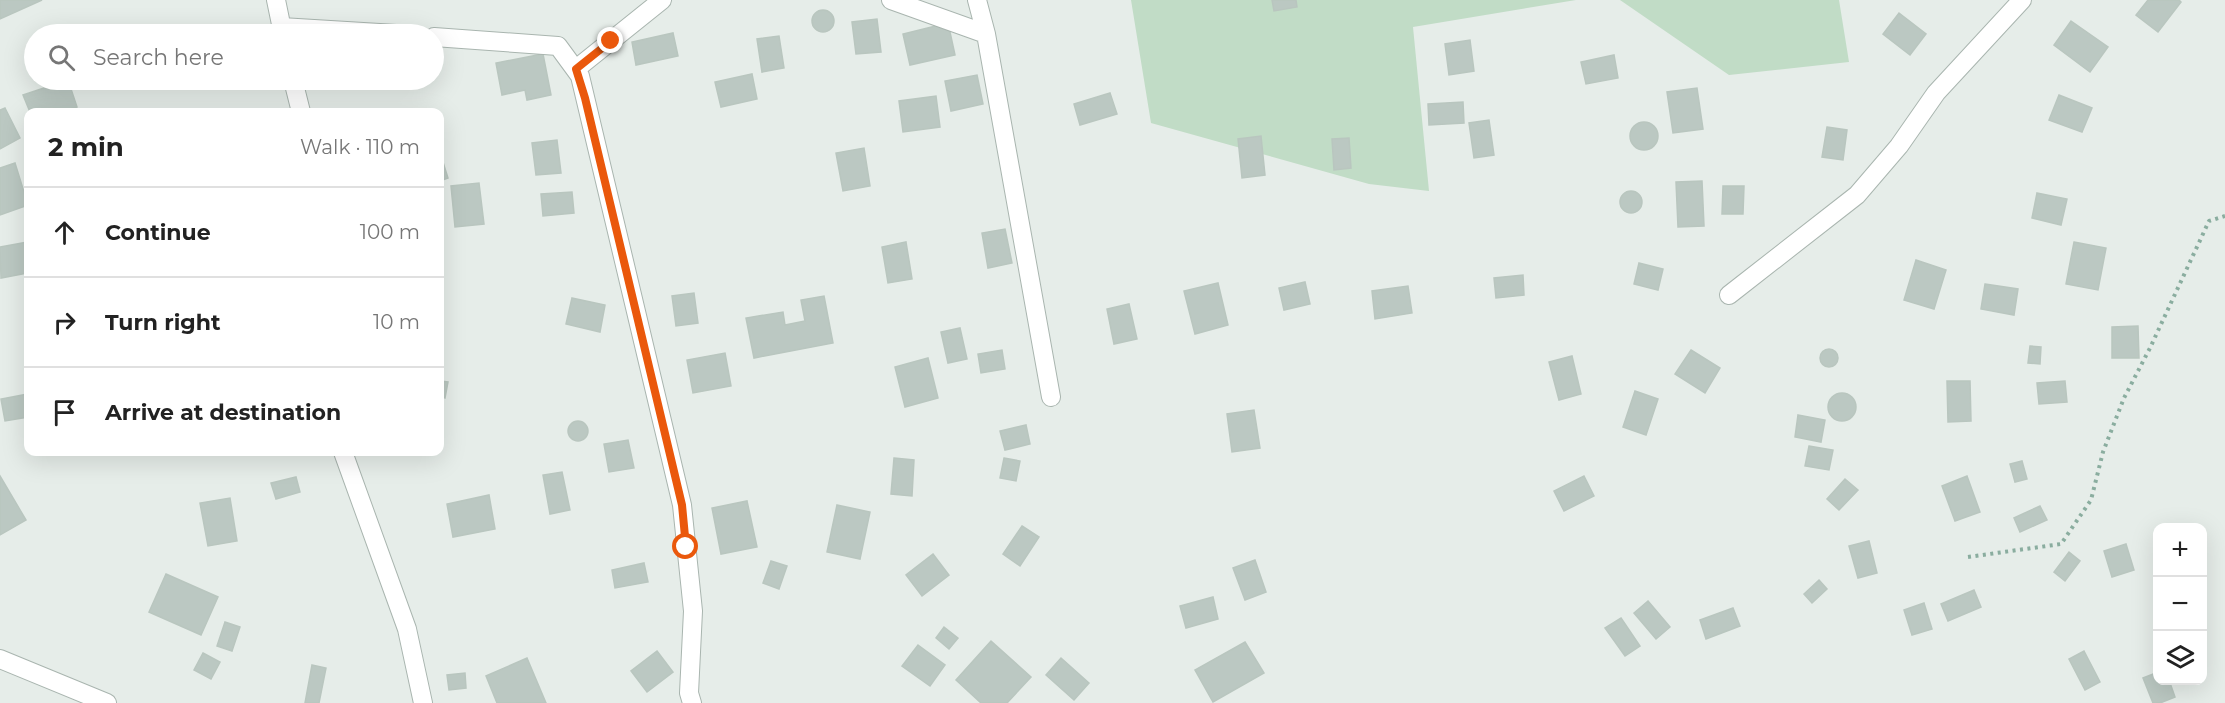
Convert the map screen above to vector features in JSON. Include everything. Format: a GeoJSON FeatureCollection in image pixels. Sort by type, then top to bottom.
{"type":"FeatureCollection","features":[{"type":"Feature","properties":{"kind":"street"},"geometry":{"type":"LineString","coordinates":[[276,0],[281,24]]}},
{"type":"Feature","properties":{"kind":"street"},"geometry":{"type":"LineString","coordinates":[[576,69],[662,0]]}},
{"type":"Feature","properties":{"kind":"street"},"geometry":{"type":"LineString","coordinates":[[891,0],[986,34]]}},
{"type":"Feature","properties":{"kind":"street"},"geometry":{"type":"LineString","coordinates":[[977,0],[986,34],[1052,397]]}},
{"type":"Feature","properties":{"kind":"street"},"geometry":{"type":"LineString","coordinates":[[1729,295],[1857,195],[1899,146],[1936,93],[2022,0]]}},
{"type":"Feature","properties":{"kind":"street"},"geometry":{"type":"LineString","coordinates":[[444,38],[558,45],[576,69],[682,505],[693,610],[689,693],[692,703]]}},
{"type":"Feature","properties":{"kind":"street"},"geometry":{"type":"LineString","coordinates":[[296,90],[300,108]]}},
{"type":"Feature","properties":{"kind":"street"},"geometry":{"type":"LineString","coordinates":[[344,456],[407,629],[423,703]]}},
{"type":"Feature","properties":{"kind":"street"},"geometry":{"type":"LineString","coordinates":[[0,659],[106,703]]}},
{"type":"Feature","properties":{"kind":"path"},"geometry":{"type":"LineString","coordinates":[[1968,557],[2061,544],[2091,500],[2103,452],[2124,398],[2209,221],[2225,216]]}},
{"type":"Feature","properties":{"kind":"green space"},"geometry":{"type":"Polygon","coordinates":[[[1131,0],[1576,0],[1413,27],[1429,191],[1369,184],[1151,123],[1131,0]]]}},
{"type":"Feature","properties":{"kind":"green space"},"geometry":{"type":"Polygon","coordinates":[[[1620,0],[1839,0],[1849,62],[1729,75],[1620,0]]]}},
{"type":"Feature","properties":{"kind":"building"},"geometry":{"type":"Polygon","coordinates":[[[0,0],[42,0],[0,19],[0,0]]]}},
{"type":"Feature","properties":{"kind":"building"},"geometry":{"type":"Polygon","coordinates":[[[1272,0],[1296,0],[1297,7],[1274,11],[1272,0]]]}},
{"type":"Feature","properties":{"kind":"building"},"geometry":{"type":"Polygon","coordinates":[[[2148,0],[2179,0],[2181,2],[2158,32],[2136,15],[2148,0]]]}},
{"type":"Feature","properties":{"kind":"building"},"geometry":{"type":"Polygon","coordinates":[[[823,10],[831,13],[834,21],[831,29],[823,32],[815,29],[812,21],[815,13],[823,10]]]}},
{"type":"Feature","properties":{"kind":"building"},"geometry":{"type":"Polygon","coordinates":[[[1899,13],[1926,34],[1910,55],[1883,34],[1899,13]]]}},
{"type":"Feature","properties":{"kind":"building"},"geometry":{"type":"Polygon","coordinates":[[[877,19],[881,52],[856,54],[852,22],[877,19]]]}},
{"type":"Feature","properties":{"kind":"building"},"geometry":{"type":"Polygon","coordinates":[[[2071,21],[2108,47],[2090,72],[2054,45],[2071,21]]]}},
{"type":"Feature","properties":{"kind":"building"},"geometry":{"type":"Polygon","coordinates":[[[948,23],[955,55],[910,65],[903,34],[948,23]]]}},
{"type":"Feature","properties":{"kind":"building"},"geometry":{"type":"Polygon","coordinates":[[[673,33],[678,56],[636,65],[632,42],[673,33]]]}},
{"type":"Feature","properties":{"kind":"building"},"geometry":{"type":"Polygon","coordinates":[[[779,36],[784,68],[762,72],[757,39],[779,36]]]}},
{"type":"Feature","properties":{"kind":"building"},"geometry":{"type":"Polygon","coordinates":[[[1470,40],[1474,71],[1449,75],[1445,44],[1470,40]]]}},
{"type":"Feature","properties":{"kind":"building"},"geometry":{"type":"Polygon","coordinates":[[[543,54],[551,95],[527,100],[525,90],[502,95],[496,63],[543,54]]]}},
{"type":"Feature","properties":{"kind":"building"},"geometry":{"type":"Polygon","coordinates":[[[1614,55],[1618,78],[1586,84],[1581,62],[1614,55]]]}},
{"type":"Feature","properties":{"kind":"building"},"geometry":{"type":"Polygon","coordinates":[[[752,74],[757,99],[721,107],[715,82],[752,74]]]}},
{"type":"Feature","properties":{"kind":"building"},"geometry":{"type":"Polygon","coordinates":[[[977,75],[983,104],[951,111],[945,81],[977,75]]]}},
{"type":"Feature","properties":{"kind":"building"},"geometry":{"type":"Polygon","coordinates":[[[1697,88],[1703,129],[1673,133],[1667,92],[1697,88]]]}},
{"type":"Feature","properties":{"kind":"building"},"geometry":{"type":"Polygon","coordinates":[[[38,90],[71,90],[77,107],[28,108],[23,95],[38,90]]]}},
{"type":"Feature","properties":{"kind":"building"},"geometry":{"type":"Polygon","coordinates":[[[1110,93],[1117,114],[1080,125],[1074,104],[1110,93]]]}},
{"type":"Feature","properties":{"kind":"building"},"geometry":{"type":"Polygon","coordinates":[[[2059,95],[2092,108],[2082,132],[2049,120],[2059,95]]]}},
{"type":"Feature","properties":{"kind":"building"},"geometry":{"type":"Polygon","coordinates":[[[936,96],[940,127],[903,132],[899,101],[936,96]]]}},
{"type":"Feature","properties":{"kind":"building"},"geometry":{"type":"Polygon","coordinates":[[[1463,102],[1464,123],[1429,125],[1428,104],[1463,102]]]}},
{"type":"Feature","properties":{"kind":"building"},"geometry":{"type":"Polygon","coordinates":[[[5,108],[20,138],[0,149],[0,110],[5,108]]]}},
{"type":"Feature","properties":{"kind":"building"},"geometry":{"type":"Polygon","coordinates":[[[1489,120],[1494,155],[1474,158],[1469,123],[1489,120]]]}},
{"type":"Feature","properties":{"kind":"building"},"geometry":{"type":"Polygon","coordinates":[[[1644,122],[1654,126],[1658,136],[1654,146],[1644,150],[1634,146],[1630,136],[1634,126],[1644,122]]]}},
{"type":"Feature","properties":{"kind":"building"},"geometry":{"type":"Polygon","coordinates":[[[1827,127],[1847,130],[1843,160],[1822,157],[1827,127]]]}},
{"type":"Feature","properties":{"kind":"building"},"geometry":{"type":"Polygon","coordinates":[[[1261,136],[1265,175],[1242,178],[1238,139],[1261,136]]]}},
{"type":"Feature","properties":{"kind":"building"},"geometry":{"type":"Polygon","coordinates":[[[1349,138],[1351,168],[1334,170],[1332,139],[1349,138]]]}},
{"type":"Feature","properties":{"kind":"building"},"geometry":{"type":"Polygon","coordinates":[[[557,140],[561,173],[536,175],[532,143],[557,140]]]}},
{"type":"Feature","properties":{"kind":"building"},"geometry":{"type":"Polygon","coordinates":[[[864,148],[870,186],[843,191],[836,153],[864,148]]]}},
{"type":"Feature","properties":{"kind":"building"},"geometry":{"type":"Polygon","coordinates":[[[15,163],[24,192],[24,206],[0,215],[0,168],[15,163]]]}},
{"type":"Feature","properties":{"kind":"building"},"geometry":{"type":"Polygon","coordinates":[[[444,165],[448,178],[444,180],[444,165]]]}},
{"type":"Feature","properties":{"kind":"building"},"geometry":{"type":"Polygon","coordinates":[[[1702,181],[1704,226],[1678,227],[1676,182],[1702,181]]]}},
{"type":"Feature","properties":{"kind":"building"},"geometry":{"type":"Polygon","coordinates":[[[479,183],[484,224],[455,227],[451,186],[479,183]]]}},
{"type":"Feature","properties":{"kind":"building"},"geometry":{"type":"Polygon","coordinates":[[[1723,186],[1744,186],[1743,214],[1722,214],[1723,186]]]}},
{"type":"Feature","properties":{"kind":"building"},"geometry":{"type":"Polygon","coordinates":[[[1631,191],[1639,194],[1642,202],[1639,210],[1631,213],[1623,210],[1620,202],[1623,194],[1631,191]]]}},
{"type":"Feature","properties":{"kind":"building"},"geometry":{"type":"Polygon","coordinates":[[[572,192],[574,213],[543,216],[541,194],[572,192]]]}},
{"type":"Feature","properties":{"kind":"building"},"geometry":{"type":"Polygon","coordinates":[[[2037,193],[2067,199],[2061,225],[2032,218],[2037,193]]]}},
{"type":"Feature","properties":{"kind":"building"},"geometry":{"type":"Polygon","coordinates":[[[1005,229],[1012,263],[988,268],[982,233],[1005,229]]]}},
{"type":"Feature","properties":{"kind":"building"},"geometry":{"type":"Polygon","coordinates":[[[906,242],[912,279],[888,283],[882,247],[906,242]]]}},
{"type":"Feature","properties":{"kind":"building"},"geometry":{"type":"Polygon","coordinates":[[[2074,242],[2106,248],[2098,290],[2066,284],[2074,242]]]}},
{"type":"Feature","properties":{"kind":"building"},"geometry":{"type":"Polygon","coordinates":[[[24,243],[24,274],[1,278],[0,247],[24,243]]]}},
{"type":"Feature","properties":{"kind":"building"},"geometry":{"type":"Polygon","coordinates":[[[1916,260],[1946,270],[1934,309],[1904,300],[1916,260]]]}},
{"type":"Feature","properties":{"kind":"building"},"geometry":{"type":"Polygon","coordinates":[[[1639,263],[1663,269],[1658,290],[1634,284],[1639,263]]]}},
{"type":"Feature","properties":{"kind":"building"},"geometry":{"type":"Polygon","coordinates":[[[1523,275],[1524,295],[1496,298],[1494,278],[1523,275]]]}},
{"type":"Feature","properties":{"kind":"building"},"geometry":{"type":"Polygon","coordinates":[[[1305,282],[1310,304],[1284,310],[1279,288],[1305,282]]]}},
{"type":"Feature","properties":{"kind":"building"},"geometry":{"type":"Polygon","coordinates":[[[1218,283],[1228,325],[1195,334],[1184,291],[1218,283]]]}},
{"type":"Feature","properties":{"kind":"building"},"geometry":{"type":"Polygon","coordinates":[[[1985,284],[2018,289],[2014,315],[1981,309],[1985,284]]]}},
{"type":"Feature","properties":{"kind":"building"},"geometry":{"type":"Polygon","coordinates":[[[1408,286],[1412,313],[1375,319],[1372,291],[1408,286]]]}},
{"type":"Feature","properties":{"kind":"building"},"geometry":{"type":"Polygon","coordinates":[[[694,293],[698,323],[676,326],[672,296],[694,293]]]}},
{"type":"Feature","properties":{"kind":"building"},"geometry":{"type":"Polygon","coordinates":[[[824,296],[833,343],[754,358],[746,318],[783,312],[785,325],[805,321],[801,300],[824,296]]]}},
{"type":"Feature","properties":{"kind":"building"},"geometry":{"type":"Polygon","coordinates":[[[572,298],[605,305],[600,332],[566,324],[572,298]]]}},
{"type":"Feature","properties":{"kind":"building"},"geometry":{"type":"Polygon","coordinates":[[[1129,304],[1137,339],[1114,344],[1107,309],[1129,304]]]}},
{"type":"Feature","properties":{"kind":"building"},"geometry":{"type":"Polygon","coordinates":[[[2138,326],[2139,358],[2112,358],[2112,327],[2138,326]]]}},
{"type":"Feature","properties":{"kind":"building"},"geometry":{"type":"Polygon","coordinates":[[[960,328],[967,359],[948,363],[941,332],[960,328]]]}},
{"type":"Feature","properties":{"kind":"building"},"geometry":{"type":"Polygon","coordinates":[[[2030,346],[2041,347],[2040,364],[2028,363],[2030,346]]]}},
{"type":"Feature","properties":{"kind":"building"},"geometry":{"type":"Polygon","coordinates":[[[1825,349],[1833,349],[1838,354],[1836,365],[1825,367],[1820,362],[1820,354],[1825,349]]]}},
{"type":"Feature","properties":{"kind":"building"},"geometry":{"type":"Polygon","coordinates":[[[1002,350],[1005,369],[981,373],[978,354],[1002,350]]]}},
{"type":"Feature","properties":{"kind":"building"},"geometry":{"type":"Polygon","coordinates":[[[1691,350],[1720,368],[1705,393],[1675,374],[1691,350]]]}},
{"type":"Feature","properties":{"kind":"building"},"geometry":{"type":"Polygon","coordinates":[[[725,353],[731,386],[693,393],[687,360],[725,353]]]}},
{"type":"Feature","properties":{"kind":"building"},"geometry":{"type":"Polygon","coordinates":[[[1572,356],[1581,394],[1559,400],[1549,362],[1572,356]]]}},
{"type":"Feature","properties":{"kind":"building"},"geometry":{"type":"Polygon","coordinates":[[[928,358],[938,398],[905,407],[895,367],[928,358]]]}},
{"type":"Feature","properties":{"kind":"building"},"geometry":{"type":"Polygon","coordinates":[[[1947,381],[1970,381],[1971,421],[1948,422],[1947,381]]]}},
{"type":"Feature","properties":{"kind":"building"},"geometry":{"type":"Polygon","coordinates":[[[2065,381],[2067,402],[2039,404],[2037,383],[2065,381]]]}},
{"type":"Feature","properties":{"kind":"building"},"geometry":{"type":"Polygon","coordinates":[[[444,382],[448,382],[444,398],[444,382]]]}},
{"type":"Feature","properties":{"kind":"building"},"geometry":{"type":"Polygon","coordinates":[[[1635,391],[1658,399],[1646,435],[1623,427],[1635,391]]]}},
{"type":"Feature","properties":{"kind":"building"},"geometry":{"type":"Polygon","coordinates":[[[1842,393],[1852,397],[1856,407],[1852,417],[1842,421],[1832,417],[1828,407],[1832,397],[1842,393]]]}},
{"type":"Feature","properties":{"kind":"building"},"geometry":{"type":"Polygon","coordinates":[[[24,395],[24,418],[5,421],[1,399],[24,395]]]}},
{"type":"Feature","properties":{"kind":"building"},"geometry":{"type":"Polygon","coordinates":[[[1254,410],[1260,448],[1232,452],[1227,414],[1254,410]]]}},
{"type":"Feature","properties":{"kind":"building"},"geometry":{"type":"Polygon","coordinates":[[[1798,415],[1825,420],[1821,442],[1795,437],[1798,415]]]}},
{"type":"Feature","properties":{"kind":"building"},"geometry":{"type":"Polygon","coordinates":[[[578,421],[585,424],[588,431],[585,438],[578,441],[571,438],[568,431],[571,424],[578,421]]]}},
{"type":"Feature","properties":{"kind":"building"},"geometry":{"type":"Polygon","coordinates":[[[1026,425],[1030,444],[1005,450],[1000,431],[1026,425]]]}},
{"type":"Feature","properties":{"kind":"building"},"geometry":{"type":"Polygon","coordinates":[[[628,440],[634,468],[609,472],[604,444],[628,440]]]}},
{"type":"Feature","properties":{"kind":"building"},"geometry":{"type":"Polygon","coordinates":[[[1809,446],[1833,450],[1829,470],[1805,466],[1809,446]]]}},
{"type":"Feature","properties":{"kind":"building"},"geometry":{"type":"Polygon","coordinates":[[[894,458],[914,460],[912,496],[891,494],[894,458]]]}},
{"type":"Feature","properties":{"kind":"building"},"geometry":{"type":"Polygon","coordinates":[[[1004,458],[1020,461],[1016,481],[1000,478],[1004,458]]]}},
{"type":"Feature","properties":{"kind":"building"},"geometry":{"type":"Polygon","coordinates":[[[2022,461],[2027,479],[2015,482],[2010,464],[2022,461]]]}},
{"type":"Feature","properties":{"kind":"building"},"geometry":{"type":"Polygon","coordinates":[[[562,472],[570,510],[550,514],[543,475],[562,472]]]}},
{"type":"Feature","properties":{"kind":"building"},"geometry":{"type":"Polygon","coordinates":[[[0,476],[26,520],[0,535],[0,476]]]}},
{"type":"Feature","properties":{"kind":"building"},"geometry":{"type":"Polygon","coordinates":[[[1584,476],[1594,496],[1564,511],[1554,491],[1584,476]]]}},
{"type":"Feature","properties":{"kind":"building"},"geometry":{"type":"Polygon","coordinates":[[[1967,476],[1980,512],[1955,521],[1942,486],[1967,476]]]}},
{"type":"Feature","properties":{"kind":"building"},"geometry":{"type":"Polygon","coordinates":[[[296,477],[300,492],[276,499],[271,483],[296,477]]]}},
{"type":"Feature","properties":{"kind":"building"},"geometry":{"type":"Polygon","coordinates":[[[1845,479],[1858,490],[1839,510],[1827,499],[1845,479]]]}},
{"type":"Feature","properties":{"kind":"building"},"geometry":{"type":"Polygon","coordinates":[[[489,495],[495,529],[453,537],[447,504],[489,495]]]}},
{"type":"Feature","properties":{"kind":"building"},"geometry":{"type":"Polygon","coordinates":[[[230,498],[237,541],[208,546],[200,503],[230,498]]]}},
{"type":"Feature","properties":{"kind":"building"},"geometry":{"type":"Polygon","coordinates":[[[747,501],[757,547],[721,554],[712,508],[747,501]]]}},
{"type":"Feature","properties":{"kind":"building"},"geometry":{"type":"Polygon","coordinates":[[[837,505],[870,512],[860,559],[827,552],[837,505]]]}},
{"type":"Feature","properties":{"kind":"building"},"geometry":{"type":"Polygon","coordinates":[[[2040,506],[2047,520],[2020,532],[2014,518],[2040,506]]]}},
{"type":"Feature","properties":{"kind":"building"},"geometry":{"type":"Polygon","coordinates":[[[1022,526],[1039,537],[1020,566],[1003,554],[1022,526]]]}},
{"type":"Feature","properties":{"kind":"building"},"geometry":{"type":"Polygon","coordinates":[[[1869,541],[1877,573],[1858,578],[1849,546],[1869,541]]]}},
{"type":"Feature","properties":{"kind":"building"},"geometry":{"type":"Polygon","coordinates":[[[2126,544],[2134,570],[2112,577],[2104,551],[2126,544]]]}},
{"type":"Feature","properties":{"kind":"building"},"geometry":{"type":"Polygon","coordinates":[[[2069,552],[2080,561],[2065,581],[2054,572],[2069,552]]]}},
{"type":"Feature","properties":{"kind":"building"},"geometry":{"type":"Polygon","coordinates":[[[933,554],[949,575],[922,596],[906,575],[933,554]]]}},
{"type":"Feature","properties":{"kind":"building"},"geometry":{"type":"Polygon","coordinates":[[[1255,560],[1266,592],[1245,600],[1233,568],[1255,560]]]}},
{"type":"Feature","properties":{"kind":"building"},"geometry":{"type":"Polygon","coordinates":[[[771,561],[787,566],[779,589],[763,583],[771,561]]]}},
{"type":"Feature","properties":{"kind":"building"},"geometry":{"type":"Polygon","coordinates":[[[644,563],[648,582],[615,588],[612,570],[644,563]]]}},
{"type":"Feature","properties":{"kind":"building"},"geometry":{"type":"Polygon","coordinates":[[[166,574],[218,597],[201,635],[149,612],[166,574]]]}},
{"type":"Feature","properties":{"kind":"building"},"geometry":{"type":"Polygon","coordinates":[[[1819,580],[1827,589],[1812,603],[1804,594],[1819,580]]]}},
{"type":"Feature","properties":{"kind":"building"},"geometry":{"type":"Polygon","coordinates":[[[1974,590],[1981,607],[1948,621],[1941,604],[1974,590]]]}},
{"type":"Feature","properties":{"kind":"building"},"geometry":{"type":"Polygon","coordinates":[[[1213,597],[1218,619],[1186,628],[1180,606],[1213,597]]]}},
{"type":"Feature","properties":{"kind":"building"},"geometry":{"type":"Polygon","coordinates":[[[1648,601],[1670,627],[1656,639],[1634,613],[1648,601]]]}},
{"type":"Feature","properties":{"kind":"building"},"geometry":{"type":"Polygon","coordinates":[[[1924,603],[1932,629],[1912,635],[1904,610],[1924,603]]]}},
{"type":"Feature","properties":{"kind":"building"},"geometry":{"type":"Polygon","coordinates":[[[1733,608],[1740,626],[1706,639],[1700,620],[1733,608]]]}},
{"type":"Feature","properties":{"kind":"building"},"geometry":{"type":"Polygon","coordinates":[[[1621,618],[1640,646],[1625,656],[1605,628],[1621,618]]]}},
{"type":"Feature","properties":{"kind":"building"},"geometry":{"type":"Polygon","coordinates":[[[225,622],[240,627],[232,651],[217,646],[225,622]]]}},
{"type":"Feature","properties":{"kind":"building"},"geometry":{"type":"Polygon","coordinates":[[[944,627],[958,638],[949,649],[936,638],[944,627]]]}},
{"type":"Feature","properties":{"kind":"building"},"geometry":{"type":"Polygon","coordinates":[[[991,641],[1031,677],[1007,703],[981,703],[956,680],[991,641]]]}},
{"type":"Feature","properties":{"kind":"building"},"geometry":{"type":"Polygon","coordinates":[[[1245,642],[1264,673],[1213,702],[1195,670],[1245,642]]]}},
{"type":"Feature","properties":{"kind":"building"},"geometry":{"type":"Polygon","coordinates":[[[918,645],[945,665],[930,686],[902,666],[918,645]]]}},
{"type":"Feature","properties":{"kind":"building"},"geometry":{"type":"Polygon","coordinates":[[[657,651],[673,672],[647,692],[631,671],[657,651]]]}},
{"type":"Feature","properties":{"kind":"building"},"geometry":{"type":"Polygon","coordinates":[[[2084,651],[2100,682],[2085,690],[2069,659],[2084,651]]]}},
{"type":"Feature","properties":{"kind":"building"},"geometry":{"type":"Polygon","coordinates":[[[203,653],[220,662],[211,679],[194,670],[203,653]]]}},
{"type":"Feature","properties":{"kind":"building"},"geometry":{"type":"Polygon","coordinates":[[[527,658],[546,703],[497,703],[486,676],[527,658]]]}},
{"type":"Feature","properties":{"kind":"building"},"geometry":{"type":"Polygon","coordinates":[[[1061,658],[1089,683],[1074,700],[1046,675],[1061,658]]]}},
{"type":"Feature","properties":{"kind":"building"},"geometry":{"type":"Polygon","coordinates":[[[312,665],[326,668],[319,703],[305,703],[312,665]]]}},
{"type":"Feature","properties":{"kind":"building"},"geometry":{"type":"Polygon","coordinates":[[[465,673],[466,688],[449,690],[447,675],[465,673]]]}},
{"type":"Feature","properties":{"kind":"building"},"geometry":{"type":"Polygon","coordinates":[[[2153,674],[2153,685],[2171,685],[2175,697],[2160,703],[2153,703],[2143,678],[2153,674]]]}},
{"type":"Feature","properties":{"kind":"route"},"geometry":{"type":"LineString","coordinates":[[611,41],[576,69],[580,76],[682,505],[686,547]]}}]}
